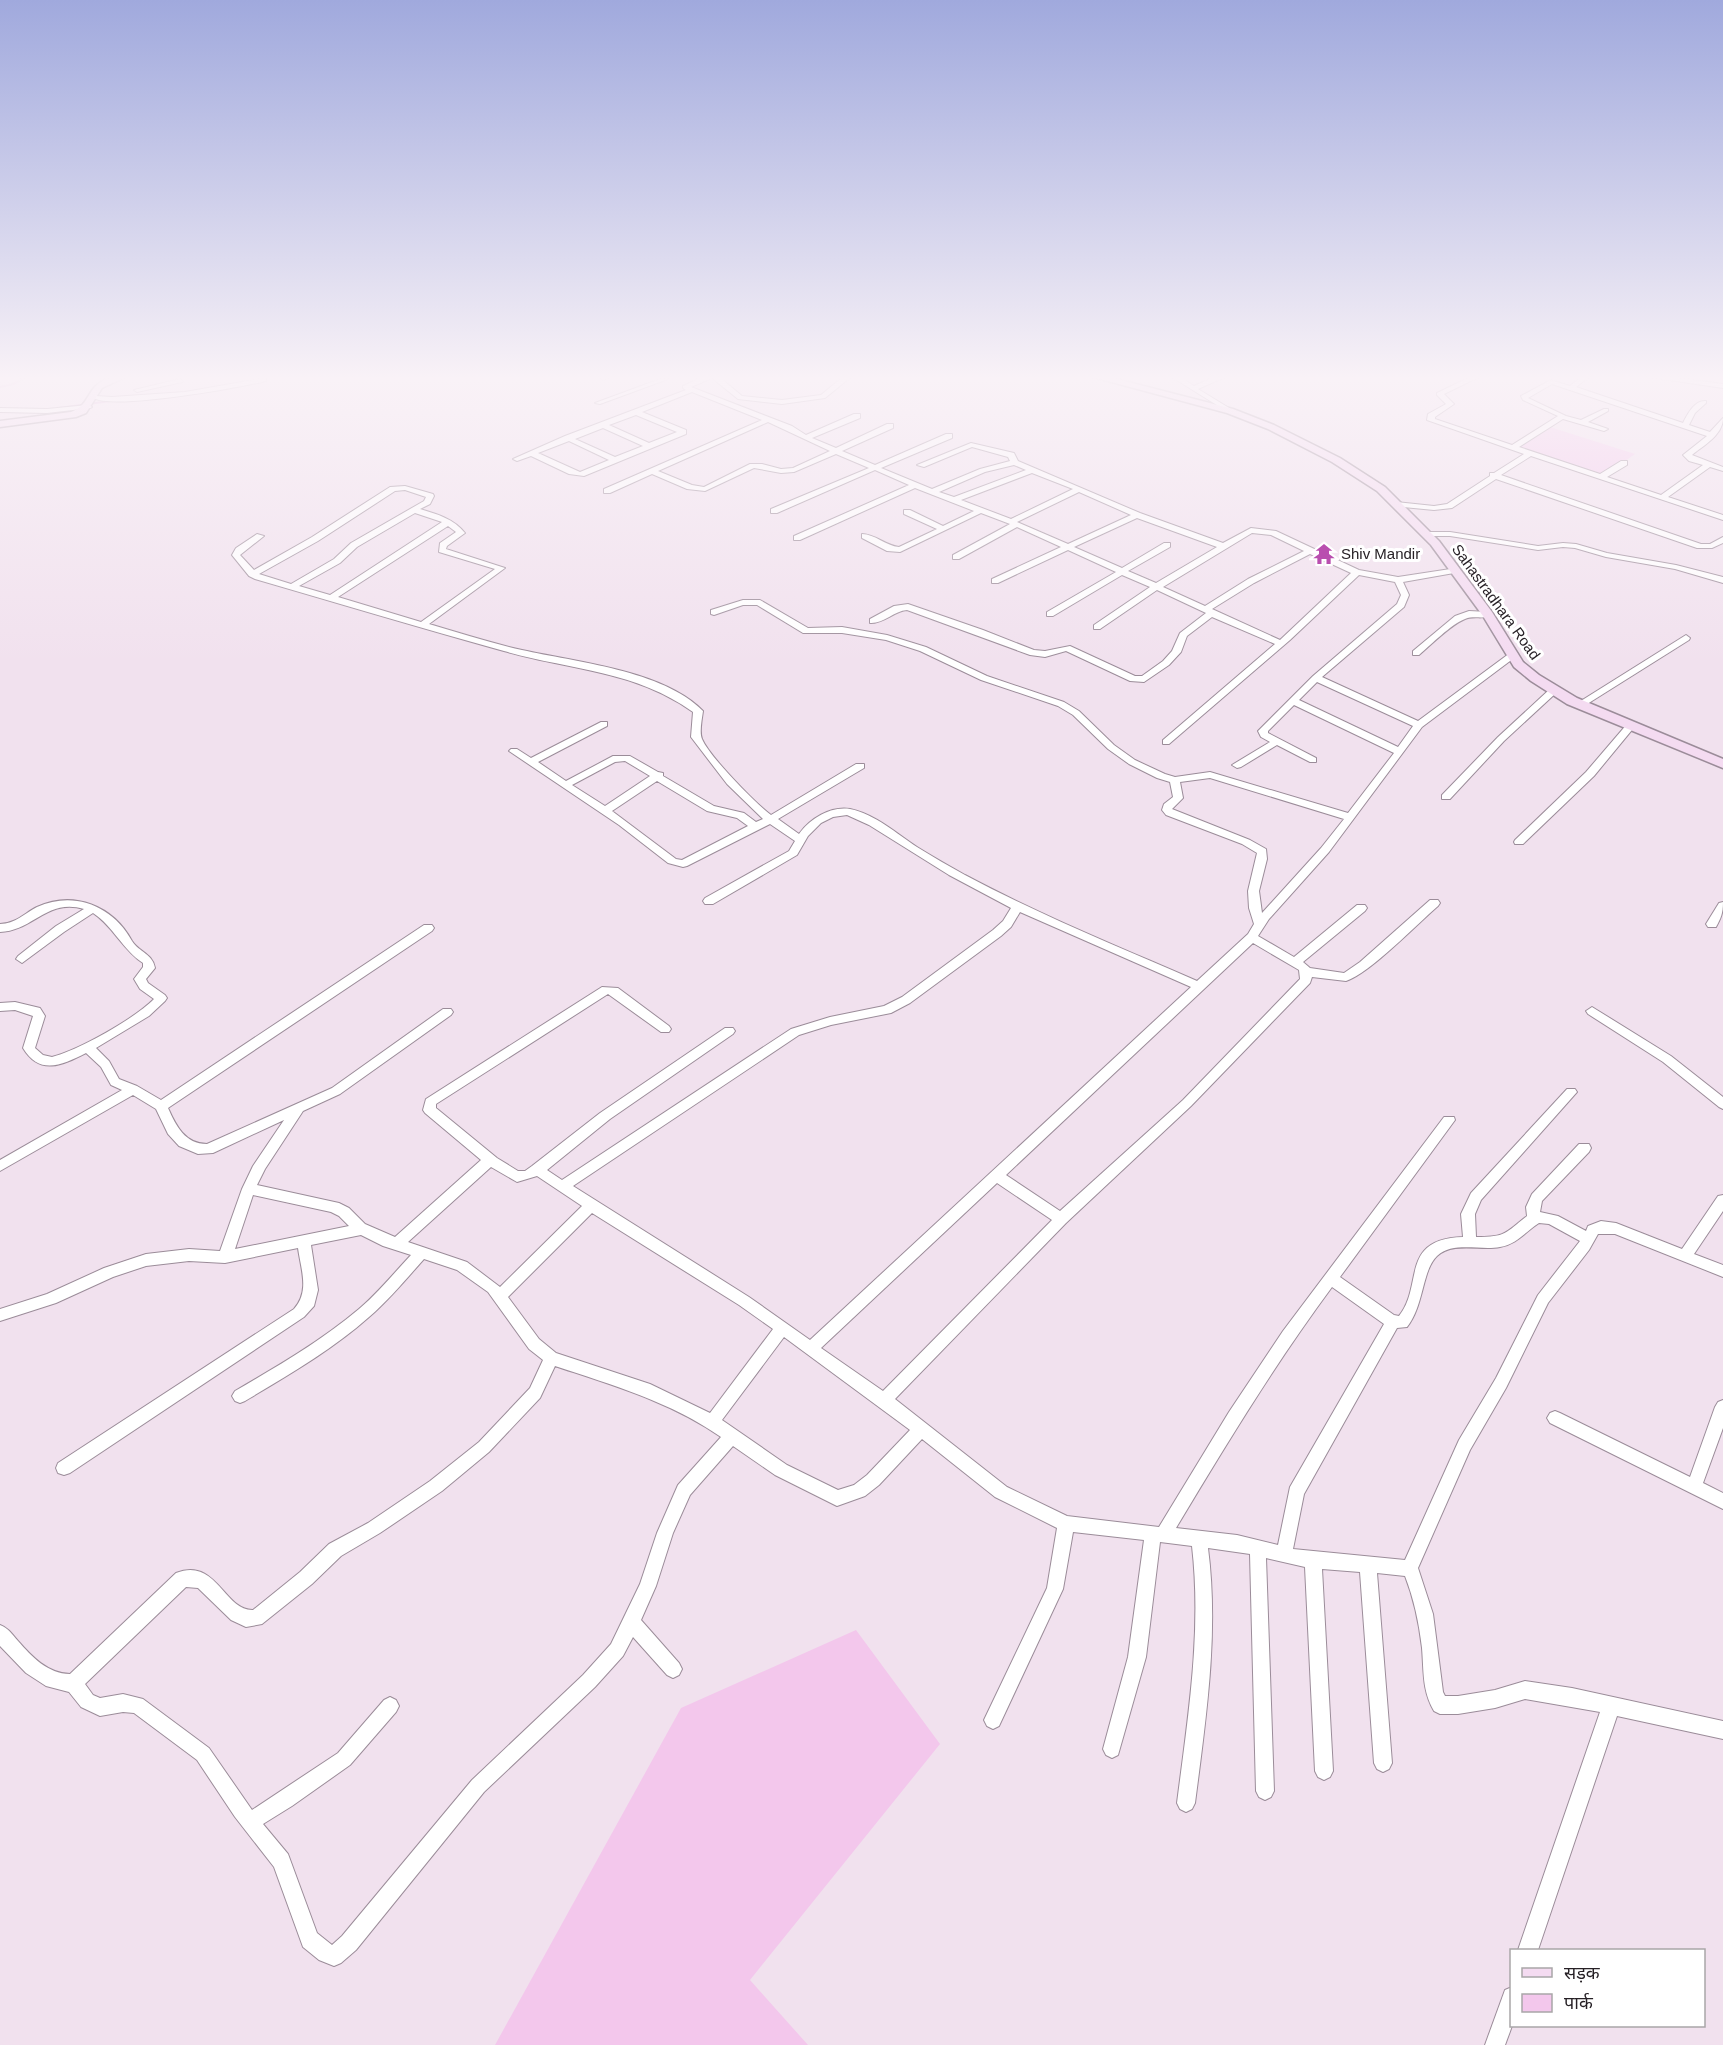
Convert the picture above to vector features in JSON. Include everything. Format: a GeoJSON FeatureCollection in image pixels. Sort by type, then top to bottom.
{"type":"FeatureCollection","features":[{"type":"Feature","properties":{"kind":"main road","name":"Sahastradhara Road"},"geometry":{"type":"LineString","coordinates":[[1355,471],[1381,489],[1426,534],[1488,615],[1518,664],[1553,691],[1723,764]]}},
{"type":"Feature","properties":{"kind":"street"},"geometry":{"type":"LineString","coordinates":[[571,471],[581,474],[587,471]]}},
{"type":"Feature","properties":{"kind":"street"},"geometry":{"type":"LineString","coordinates":[[607,490],[651,471]]}},
{"type":"Feature","properties":{"kind":"street"},"geometry":{"type":"LineString","coordinates":[[653,471],[690,487],[705,489],[742,471]]}},
{"type":"Feature","properties":{"kind":"street"},"geometry":{"type":"LineString","coordinates":[[774,511],[868,471]]}},
{"type":"Feature","properties":{"kind":"street"},"geometry":{"type":"LineString","coordinates":[[884,471],[1013,524],[1281,643]]}},
{"type":"Feature","properties":{"kind":"street"},"geometry":{"type":"LineString","coordinates":[[932,492],[985,471]]}},
{"type":"Feature","properties":{"kind":"street"},"geometry":{"type":"LineString","coordinates":[[954,500],[1028,471]]}},
{"type":"Feature","properties":{"kind":"street"},"geometry":{"type":"LineString","coordinates":[[1036,471],[1137,515],[1222,546]]}},
{"type":"Feature","properties":{"kind":"street"},"geometry":{"type":"LineString","coordinates":[[1396,504],[1434,508],[1449,506],[1499,471]]}},
{"type":"Feature","properties":{"kind":"street"},"geometry":{"type":"LineString","coordinates":[[1584,471],[1723,518]]}},
{"type":"Feature","properties":{"kind":"street"},"geometry":{"type":"LineString","coordinates":[[1601,477],[1610,471]]}},
{"type":"Feature","properties":{"kind":"street"},"geometry":{"type":"LineString","coordinates":[[1662,498],[1699,471]]}},
{"type":"Feature","properties":{"kind":"street"},"geometry":{"type":"LineString","coordinates":[[1493,475],[1700,546],[1712,546],[1723,539]]}},
{"type":"Feature","properties":{"kind":"street"},"geometry":{"type":"LineString","coordinates":[[797,538],[915,485]]}},
{"type":"Feature","properties":{"kind":"street"},"geometry":{"type":"LineString","coordinates":[[252,574],[322,534],[393,489],[405,488],[430,496],[427,502],[354,545],[337,561],[293,586]]}},
{"type":"Feature","properties":{"kind":"street"},"geometry":{"type":"LineString","coordinates":[[956,557],[1079,489]]}},
{"type":"Feature","properties":{"kind":"street"},"geometry":{"type":"LineString","coordinates":[[414,510],[441,519],[460,529],[461,533],[443,545],[442,550],[501,568],[423,624]]}},
{"type":"Feature","properties":{"kind":"street"},"geometry":{"type":"LineString","coordinates":[[865,536],[897,550],[980,511]]}},
{"type":"Feature","properties":{"kind":"street"},"geometry":{"type":"LineString","coordinates":[[907,512],[943,529]]}},
{"type":"Feature","properties":{"kind":"street"},"geometry":{"type":"LineString","coordinates":[[995,581],[1137,515]]}},
{"type":"Feature","properties":{"kind":"street"},"geometry":{"type":"LineString","coordinates":[[331,598],[447,523]]}},
{"type":"Feature","properties":{"kind":"street"},"geometry":{"type":"LineString","coordinates":[[1097,627],[1156,587],[1251,530],[1262,530],[1357,572],[1398,580],[1454,570]]}},
{"type":"Feature","properties":{"kind":"street"},"geometry":{"type":"LineString","coordinates":[[1426,534],[1450,534],[1528,548],[1576,546],[1606,555],[1676,567],[1723,580]]}},
{"type":"Feature","properties":{"kind":"street"},"geometry":{"type":"LineString","coordinates":[[260,536],[236,555],[245,562],[252,574],[541,658],[568,661],[611,671],[687,702],[698,711],[696,737],[730,782],[771,819],[801,840]]}},
{"type":"Feature","properties":{"kind":"street"},"geometry":{"type":"LineString","coordinates":[[1050,614],[1167,545]]}},
{"type":"Feature","properties":{"kind":"street"},"geometry":{"type":"LineString","coordinates":[[873,621],[897,608],[908,608],[1040,655],[1067,648],[1139,680],[1149,677],[1166,663],[1176,652],[1183,635],[1208,611],[1251,581],[1310,551]]}},
{"type":"Feature","properties":{"kind":"street"},"geometry":{"type":"LineString","coordinates":[[1166,742],[1281,643],[1357,572]]}},
{"type":"Feature","properties":{"kind":"street"},"geometry":{"type":"LineString","coordinates":[[1313,760],[1264,735],[1263,731],[1316,678],[1401,605],[1405,595],[1398,580]]}},
{"type":"Feature","properties":{"kind":"street"},"geometry":{"type":"LineString","coordinates":[[714,612],[738,603],[753,601],[806,631],[857,632],[923,649],[984,678],[1070,708],[1111,747],[1161,776],[1175,780],[1210,775],[1349,817]]}},
{"type":"Feature","properties":{"kind":"street"},"geometry":{"type":"LineString","coordinates":[[1416,653],[1458,618],[1469,614],[1488,615]]}},
{"type":"Feature","properties":{"kind":"street"},"geometry":{"type":"LineString","coordinates":[[1581,704],[1686,638]]}},
{"type":"Feature","properties":{"kind":"street"},"geometry":{"type":"LineString","coordinates":[[811,1348],[1252,937],[1260,924],[1325,850],[1419,725],[1513,655]]}},
{"type":"Feature","properties":{"kind":"street"},"geometry":{"type":"LineString","coordinates":[[1316,678],[1419,725]]}},
{"type":"Feature","properties":{"kind":"street"},"geometry":{"type":"LineString","coordinates":[[1446,797],[1501,739],[1553,691]]}},
{"type":"Feature","properties":{"kind":"street"},"geometry":{"type":"LineString","coordinates":[[1293,701],[1400,752]]}},
{"type":"Feature","properties":{"kind":"street"},"geometry":{"type":"LineString","coordinates":[[531,762],[604,724]]}},
{"type":"Feature","properties":{"kind":"street"},"geometry":{"type":"LineString","coordinates":[[1519,842],[1590,774],[1631,725]]}},
{"type":"Feature","properties":{"kind":"street"},"geometry":{"type":"LineString","coordinates":[[1237,765],[1276,741]]}},
{"type":"Feature","properties":{"kind":"street"},"geometry":{"type":"LineString","coordinates":[[514,751],[605,811],[672,861],[684,864],[771,819],[860,766]]}},
{"type":"Feature","properties":{"kind":"street"},"geometry":{"type":"LineString","coordinates":[[566,785],[613,759],[622,757],[642,765],[711,809],[740,814],[756,827]]}},
{"type":"Feature","properties":{"kind":"street"},"geometry":{"type":"LineString","coordinates":[[605,811],[659,776]]}},
{"type":"Feature","properties":{"kind":"street"},"geometry":{"type":"LineString","coordinates":[[1175,780],[1178,798],[1168,806],[1167,810],[1170,813],[1246,842],[1262,851],[1263,859],[1255,880],[1254,909],[1260,924]]}},
{"type":"Feature","properties":{"kind":"street"},"geometry":{"type":"LineString","coordinates":[[709,902],[793,853],[801,845],[805,832],[815,822],[840,812],[853,813],[951,872],[1017,907],[1198,986]]}},
{"type":"Feature","properties":{"kind":"street"},"geometry":{"type":"LineString","coordinates":[[0,928],[11,927],[51,904],[59,902],[82,904],[109,920],[124,935],[129,946],[148,962],[149,968],[140,980],[144,986],[161,998],[155,1007],[87,1047],[54,1062],[41,1059],[29,1048],[39,1016],[36,1011],[15,1006],[0,1007]]}},
{"type":"Feature","properties":{"kind":"street"},"geometry":{"type":"LineString","coordinates":[[1252,937],[1295,962],[1306,972],[1346,977],[1364,966],[1434,903]]}},
{"type":"Feature","properties":{"kind":"street"},"geometry":{"type":"LineString","coordinates":[[1712,924],[1723,906]]}},
{"type":"Feature","properties":{"kind":"street"},"geometry":{"type":"LineString","coordinates":[[563,1186],[795,1032],[830,1021],[887,1010],[906,1000],[997,933],[1007,924],[1017,907]]}},
{"type":"Feature","properties":{"kind":"street"},"geometry":{"type":"LineString","coordinates":[[1295,962],[1361,908]]}},
{"type":"Feature","properties":{"kind":"street"},"geometry":{"type":"LineString","coordinates":[[22,959],[60,929],[92,909]]}},
{"type":"Feature","properties":{"kind":"street"},"geometry":{"type":"LineString","coordinates":[[161,1106],[428,927]]}},
{"type":"Feature","properties":{"kind":"street"},"geometry":{"type":"LineString","coordinates":[[884,1400],[1061,1219],[1187,1103],[1301,986],[1307,977],[1306,972]]}},
{"type":"Feature","properties":{"kind":"street"},"geometry":{"type":"LineString","coordinates":[[665,1029],[615,991],[606,990],[430,1102],[429,1110],[492,1162],[517,1177],[529,1175],[605,1116],[729,1031]]}},
{"type":"Feature","properties":{"kind":"street"},"geometry":{"type":"LineString","coordinates":[[87,1047],[105,1065],[115,1082],[133,1089],[161,1106],[174,1134],[182,1143],[200,1150],[208,1149],[336,1091],[447,1011]]}},
{"type":"Feature","properties":{"kind":"street"},"geometry":{"type":"LineString","coordinates":[[1592,1011],[1667,1059],[1723,1104]]}},
{"type":"Feature","properties":{"kind":"street"},"geometry":{"type":"LineString","coordinates":[[0,1166],[133,1089]]}},
{"type":"Feature","properties":{"kind":"street"},"geometry":{"type":"LineString","coordinates":[[1470,1243],[1468,1214],[1476,1197],[1571,1092]]}},
{"type":"Feature","properties":{"kind":"street"},"geometry":{"type":"LineString","coordinates":[[225,1257],[249,1189],[260,1166],[299,1108]]}},
{"type":"Feature","properties":{"kind":"street"},"geometry":{"type":"LineString","coordinates":[[1112,1749],[1137,1657],[1158,1534],[1288,1335],[1449,1120]]}},
{"type":"Feature","properties":{"kind":"street"},"geometry":{"type":"LineString","coordinates":[[1534,1218],[1533,1207],[1537,1198],[1584,1148]]}},
{"type":"Feature","properties":{"kind":"street"},"geometry":{"type":"LineString","coordinates":[[395,1244],[485,1164],[492,1162]]}},
{"type":"Feature","properties":{"kind":"street"},"geometry":{"type":"LineString","coordinates":[[537,1170],[744,1301],[884,1400],[1001,1492],[1066,1524],[1237,1543],[1313,1560],[1410,1568]]}},
{"type":"Feature","properties":{"kind":"street"},"geometry":{"type":"LineString","coordinates":[[996,1175],[1061,1219]]}},
{"type":"Feature","properties":{"kind":"street"},"geometry":{"type":"LineString","coordinates":[[249,1189],[334,1207],[344,1212],[361,1229]]}},
{"type":"Feature","properties":{"kind":"street"},"geometry":{"type":"LineString","coordinates":[[1684,1257],[1723,1200]]}},
{"type":"Feature","properties":{"kind":"street"},"geometry":{"type":"LineString","coordinates":[[499,1297],[591,1204]]}},
{"type":"Feature","properties":{"kind":"street"},"geometry":{"type":"LineString","coordinates":[[1330,1278],[1393,1322],[1402,1323],[1408,1317],[1421,1272],[1432,1253],[1442,1247],[1509,1239],[1534,1218],[1543,1217],[1588,1239]]}},
{"type":"Feature","properties":{"kind":"street"},"geometry":{"type":"LineString","coordinates":[[1723,1271],[1616,1229],[1601,1227],[1593,1230],[1543,1299],[1501,1383],[1464,1445],[1410,1568],[1420,1590],[1434,1694],[1440,1705],[1458,1705],[1496,1699],[1525,1690],[1723,1730]]}},
{"type":"Feature","properties":{"kind":"street"},"geometry":{"type":"LineString","coordinates":[[0,1315],[51,1299],[110,1272],[146,1260],[189,1255],[225,1257],[361,1229],[368,1230],[388,1242],[462,1266],[493,1288],[534,1344],[551,1358],[645,1389],[712,1422],[781,1470],[837,1498],[859,1491],[873,1480],[920,1430]]}},
{"type":"Feature","properties":{"kind":"street"},"geometry":{"type":"LineString","coordinates":[[64,1468],[299,1313],[309,1302],[311,1290],[304,1241]]}},
{"type":"Feature","properties":{"kind":"street"},"geometry":{"type":"LineString","coordinates":[[240,1396],[303,1359],[358,1319],[422,1252]]}},
{"type":"Feature","properties":{"kind":"street"},"geometry":{"type":"LineString","coordinates":[[1284,1555],[1296,1492],[1393,1322]]}},
{"type":"Feature","properties":{"kind":"street"},"geometry":{"type":"LineString","coordinates":[[712,1422],[782,1328]]}},
{"type":"Feature","properties":{"kind":"street"},"geometry":{"type":"LineString","coordinates":[[0,1633],[23,1658],[54,1681],[64,1684],[73,1683],[182,1579],[190,1577],[202,1580],[242,1618],[250,1620],[263,1613],[306,1578],[335,1550],[436,1486],[484,1447],[535,1393],[551,1358]]}},
{"type":"Feature","properties":{"kind":"street"},"geometry":{"type":"LineString","coordinates":[[1694,1487],[1723,1407]]}},
{"type":"Feature","properties":{"kind":"street"},"geometry":{"type":"LineString","coordinates":[[1554,1418],[1723,1502]]}},
{"type":"Feature","properties":{"kind":"street"},"geometry":{"type":"LineString","coordinates":[[73,1683],[87,1701],[100,1707],[123,1703],[137,1705],[171,1728],[203,1754],[250,1822],[281,1861],[310,1940],[326,1953],[334,1956],[349,1943],[478,1786],[603,1666],[616,1650],[632,1623],[684,1490],[732,1436]]}},
{"type":"Feature","properties":{"kind":"street"},"geometry":{"type":"LineString","coordinates":[[993,1720],[1055,1589],[1066,1524]]}},
{"type":"Feature","properties":{"kind":"street"},"geometry":{"type":"LineString","coordinates":[[1186,1803],[1205,1642],[1204,1572],[1198,1539]]}},
{"type":"Feature","properties":{"kind":"street"},"geometry":{"type":"LineString","coordinates":[[1258,1548],[1264,1791]]}},
{"type":"Feature","properties":{"kind":"street"},"geometry":{"type":"LineString","coordinates":[[1313,1560],[1324,1771]]}},
{"type":"Feature","properties":{"kind":"street"},"geometry":{"type":"LineString","coordinates":[[1368,1565],[1383,1764]]}},
{"type":"Feature","properties":{"kind":"street"},"geometry":{"type":"LineString","coordinates":[[632,1623],[672,1669]]}},
{"type":"Feature","properties":{"kind":"street"},"geometry":{"type":"LineString","coordinates":[[250,1822],[344,1759],[390,1706]]}},
{"type":"Feature","properties":{"kind":"street"},"geometry":{"type":"LineString","coordinates":[[1528,1949],[1611,1706]]}},
{"type":"Feature","properties":{"kind":"street"},"geometry":{"type":"LineString","coordinates":[[1495,2045],[1510,2003]]}},
{"type":"Feature","properties":{"kind":"green space"},"geometry":{"type":"Polygon","coordinates":[[[1594,471],[1610,471],[1605,475],[1594,471]]]}},
{"type":"Feature","properties":{"kind":"green space"},"geometry":{"type":"Polygon","coordinates":[[[856,1630],[940,1744],[750,1980],[808,2045],[495,2045],[681,1708],[856,1630]]]}},
{"type":"Feature","properties":{"kind":"place","name":"Shiv Mandir"},"geometry":{"type":"Point","coordinates":[1324,554]}}]}
